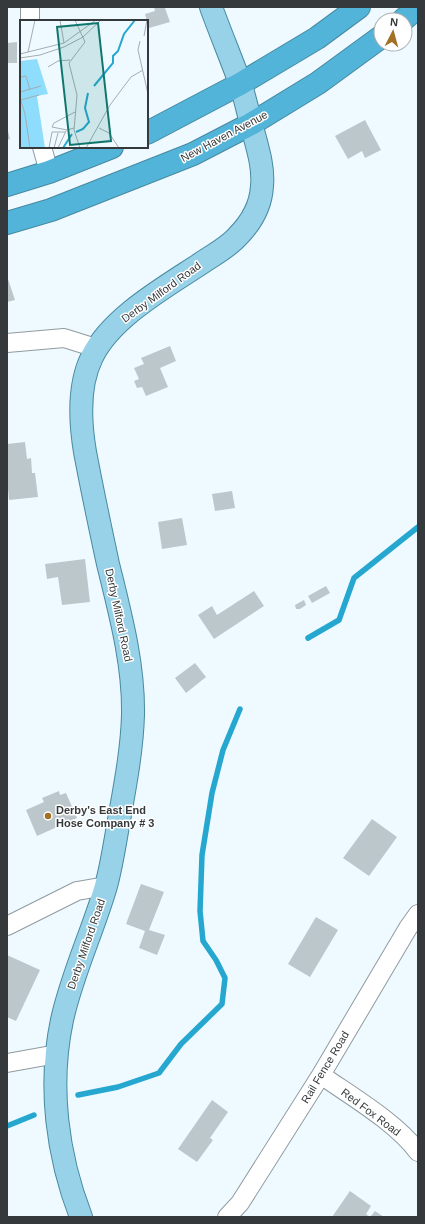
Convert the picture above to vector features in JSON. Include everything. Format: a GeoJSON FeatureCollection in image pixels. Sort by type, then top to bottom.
{"type":"FeatureCollection","features":[{"type":"Feature","properties":{"kind":"highway"},"geometry":{"type":"LineString","coordinates":[[148,131],[240,84],[317,38],[359,7]]}},
{"type":"Feature","properties":{"kind":"highway","name":"New Haven Avenue"},"geometry":{"type":"LineString","coordinates":[[7,223],[51,210],[193,154],[251,124],[326,78],[373,43]]}},
{"type":"Feature","properties":{"kind":"highway"},"geometry":{"type":"LineString","coordinates":[[7,185],[49,172],[109,148]]}},
{"type":"Feature","properties":{"kind":"main road","name":"Derby Milford Road"},"geometry":{"type":"LineString","coordinates":[[81,1217],[68,1179],[60,1147],[56,1119],[55,1073],[62,1020],[72,984],[106,886],[124,796],[133,714],[132,690],[127,653],[82,435],[83,382],[96,348],[109,332],[126,315],[238,237],[253,218],[259,203],[262,186],[259,152],[240,84],[210,7]]}},
{"type":"Feature","properties":{"kind":"street"},"geometry":{"type":"LineString","coordinates":[[30,7],[30,20]]}},
{"type":"Feature","properties":{"kind":"street"},"geometry":{"type":"LineString","coordinates":[[42,148],[49,172]]}},
{"type":"Feature","properties":{"kind":"street"},"geometry":{"type":"LineString","coordinates":[[7,343],[64,338],[96,348]]}},
{"type":"Feature","properties":{"kind":"street"},"geometry":{"type":"LineString","coordinates":[[7,926],[77,891],[106,886]]}},
{"type":"Feature","properties":{"kind":"street","name":"Rail Fence Road"},"geometry":{"type":"LineString","coordinates":[[227,1217],[240,1203],[321,1075],[408,928],[418,914]]}},
{"type":"Feature","properties":{"kind":"street"},"geometry":{"type":"LineString","coordinates":[[7,1063],[57,1054]]}},
{"type":"Feature","properties":{"kind":"street","name":"Red Fox Road"},"geometry":{"type":"LineString","coordinates":[[321,1075],[388,1122],[414,1145],[418,1152]]}},
{"type":"Feature","properties":{"kind":"building"},"geometry":{"type":"Polygon","coordinates":[[[154,7],[165,8],[170,22],[149,28],[148,20],[145,14],[155,11],[154,7]]]}},
{"type":"Feature","properties":{"kind":"building"},"geometry":{"type":"Polygon","coordinates":[[[17,42],[17,63],[7,63],[7,43],[17,42]]]}},
{"type":"Feature","properties":{"kind":"building"},"geometry":{"type":"Polygon","coordinates":[[[365,120],[381,150],[365,158],[362,151],[348,159],[335,136],[365,120]]]}},
{"type":"Feature","properties":{"kind":"building"},"geometry":{"type":"Polygon","coordinates":[[[7,127],[10,139],[7,140],[7,127]]]}},
{"type":"Feature","properties":{"kind":"building"},"geometry":{"type":"Polygon","coordinates":[[[7,276],[15,300],[7,302],[7,276]]]}},
{"type":"Feature","properties":{"kind":"building"},"geometry":{"type":"Polygon","coordinates":[[[170,346],[176,361],[160,368],[168,387],[146,396],[142,387],[137,388],[134,381],[139,379],[134,368],[144,364],[141,358],[170,346]]]}},
{"type":"Feature","properties":{"kind":"building"},"geometry":{"type":"Polygon","coordinates":[[[25,442],[27,459],[31,458],[32,473],[35,473],[38,497],[9,500],[7,478],[7,444],[25,442]]]}},
{"type":"Feature","properties":{"kind":"building"},"geometry":{"type":"Polygon","coordinates":[[[232,491],[235,508],[215,511],[212,494],[232,491]]]}},
{"type":"Feature","properties":{"kind":"building"},"geometry":{"type":"Polygon","coordinates":[[[182,518],[187,545],[162,549],[158,522],[182,518]]]}},
{"type":"Feature","properties":{"kind":"building"},"geometry":{"type":"Polygon","coordinates":[[[85,559],[90,602],[62,605],[58,577],[47,579],[45,564],[85,559]]]}},
{"type":"Feature","properties":{"kind":"building"},"geometry":{"type":"Polygon","coordinates":[[[326,586],[330,593],[312,603],[308,596],[326,586]]]}},
{"type":"Feature","properties":{"kind":"building"},"geometry":{"type":"Polygon","coordinates":[[[254,591],[264,606],[214,639],[198,615],[212,606],[217,615],[254,591]]]}},
{"type":"Feature","properties":{"kind":"building"},"geometry":{"type":"Polygon","coordinates":[[[304,600],[306,605],[300,609],[296,609],[295,605],[304,600]]]}},
{"type":"Feature","properties":{"kind":"building"},"geometry":{"type":"Polygon","coordinates":[[[195,663],[206,677],[186,693],[175,678],[195,663]]]}},
{"type":"Feature","properties":{"kind":"building"},"geometry":{"type":"Polygon","coordinates":[[[59,791],[60,795],[66,793],[77,818],[37,836],[26,810],[44,802],[42,798],[59,791]]]}},
{"type":"Feature","properties":{"kind":"building"},"geometry":{"type":"Polygon","coordinates":[[[372,819],[397,837],[369,876],[343,858],[372,819]]]}},
{"type":"Feature","properties":{"kind":"building"},"geometry":{"type":"Polygon","coordinates":[[[141,884],[164,892],[149,930],[165,935],[157,955],[139,948],[145,931],[126,924],[141,884]]]}},
{"type":"Feature","properties":{"kind":"building"},"geometry":{"type":"Polygon","coordinates":[[[316,917],[338,930],[310,977],[288,964],[316,917]]]}},
{"type":"Feature","properties":{"kind":"building"},"geometry":{"type":"Polygon","coordinates":[[[7,955],[40,970],[16,1021],[7,1017],[7,955]]]}},
{"type":"Feature","properties":{"kind":"building"},"geometry":{"type":"Polygon","coordinates":[[[212,1100],[228,1112],[210,1138],[213,1140],[197,1162],[178,1149],[212,1100]]]}},
{"type":"Feature","properties":{"kind":"building"},"geometry":{"type":"Polygon","coordinates":[[[350,1191],[371,1206],[366,1214],[370,1217],[332,1217],[350,1191]]]}},
{"type":"Feature","properties":{"kind":"building"},"geometry":{"type":"Polygon","coordinates":[[[375,1211],[384,1217],[370,1217],[375,1211]]]}},
{"type":"Feature","properties":{"kind":"waterway"},"geometry":{"type":"LineString","coordinates":[[308,638],[339,620],[354,578],[418,527]]}},
{"type":"Feature","properties":{"kind":"waterway"},"geometry":{"type":"LineString","coordinates":[[78,1095],[118,1087],[159,1073],[181,1044],[222,1004],[225,978],[216,960],[203,941],[200,911],[202,855],[212,793],[223,750],[240,709]]}},
{"type":"Feature","properties":{"kind":"waterway"},"geometry":{"type":"LineString","coordinates":[[7,1126],[34,1115]]}},
{"type":"Feature","properties":{"kind":"place","name":"Derby's East End Hose Company # 3"},"geometry":{"type":"Point","coordinates":[48,816]}}]}
